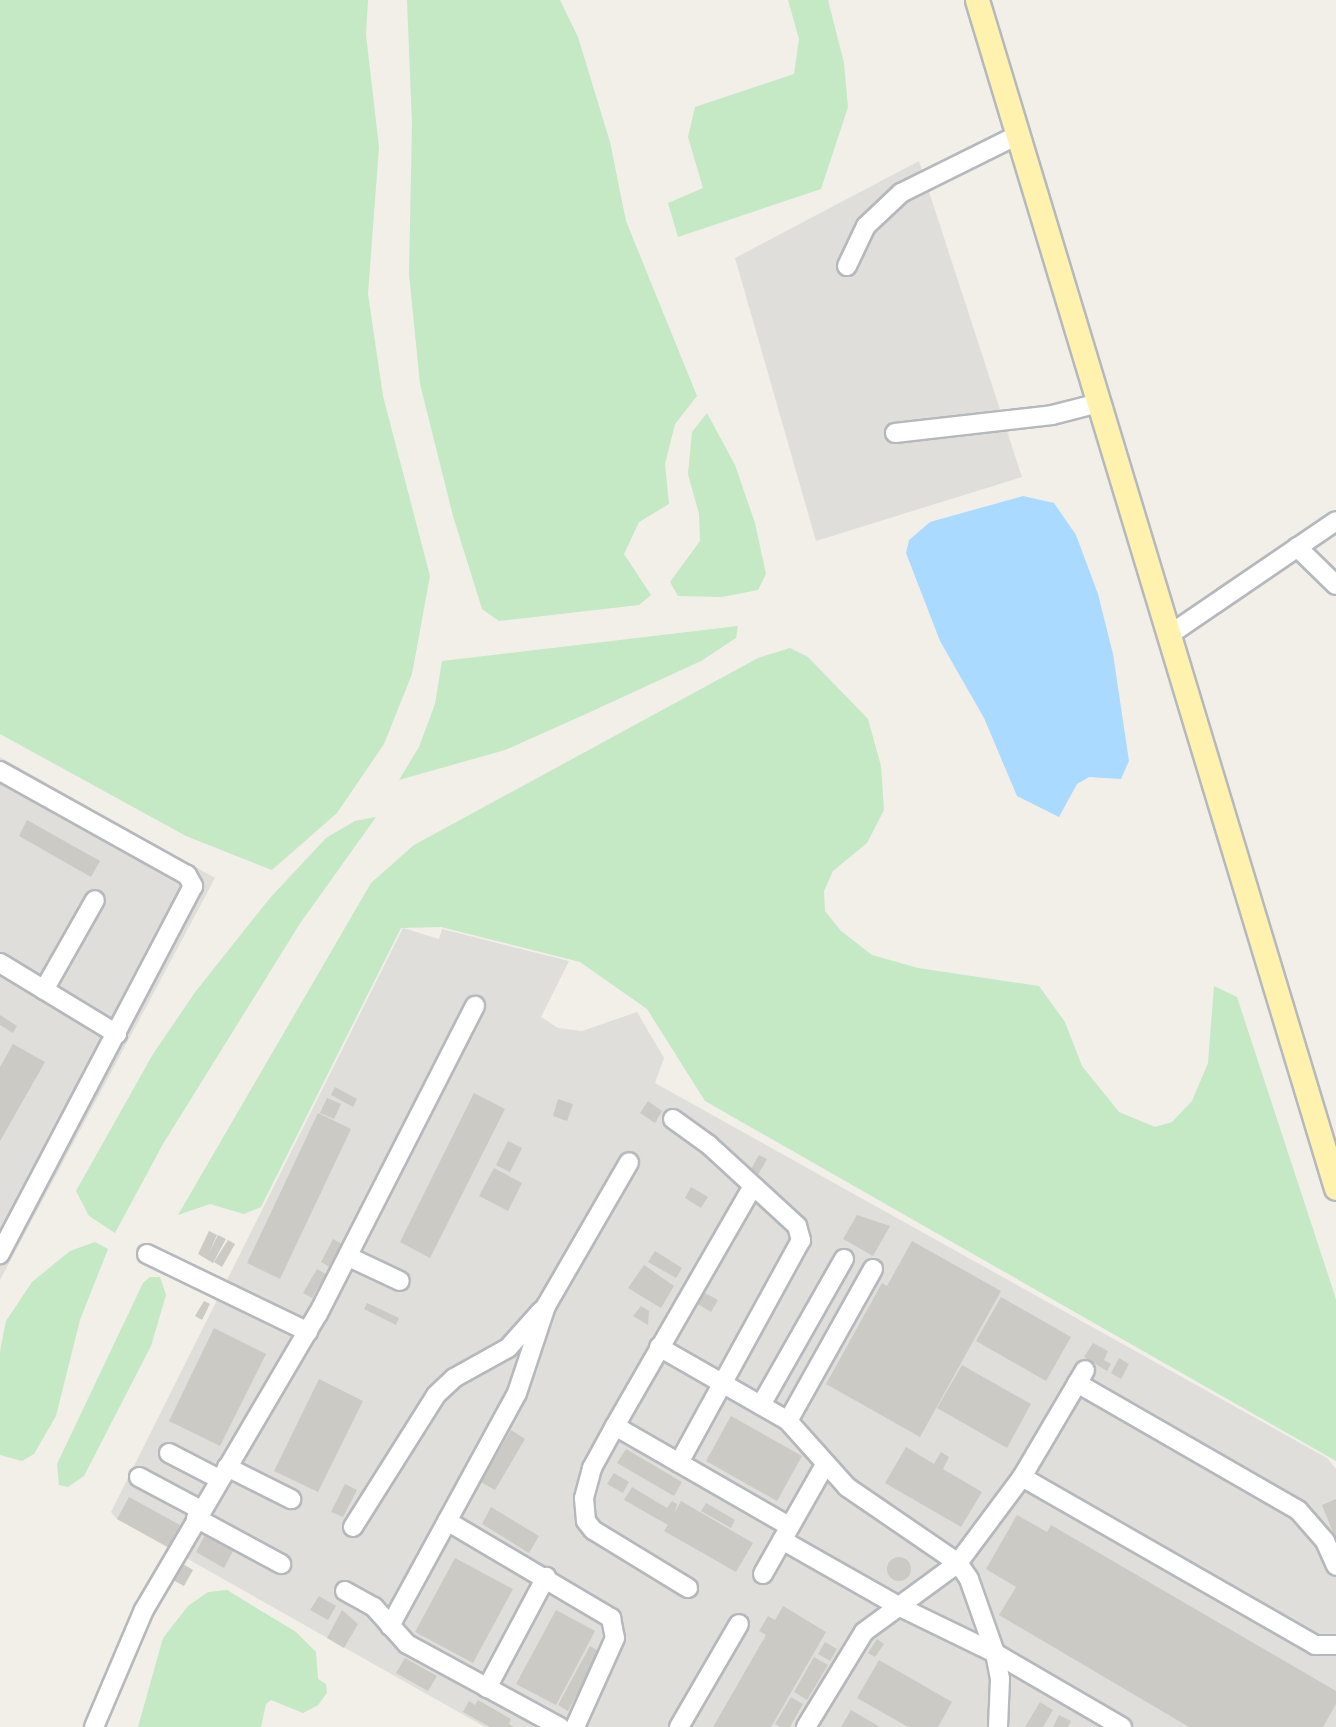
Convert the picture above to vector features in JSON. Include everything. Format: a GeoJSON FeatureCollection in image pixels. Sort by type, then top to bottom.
{"type":"FeatureCollection","features":[{"type":"Feature","properties":{"kind":"main road"},"geometry":{"type":"LineString","coordinates":[[977,0],[1336,1188]]}},
{"type":"Feature","properties":{"kind":"street"},"geometry":{"type":"LineString","coordinates":[[847,266],[866,226],[901,193],[1018,135]]}},
{"type":"Feature","properties":{"kind":"street"},"geometry":{"type":"LineString","coordinates":[[895,433],[1052,415],[1098,403]]}},
{"type":"Feature","properties":{"kind":"street"},"geometry":{"type":"LineString","coordinates":[[1169,635],[1336,521]]}},
{"type":"Feature","properties":{"kind":"street"},"geometry":{"type":"LineString","coordinates":[[1297,547],[1336,585]]}},
{"type":"Feature","properties":{"kind":"street"},"geometry":{"type":"LineString","coordinates":[[0,771],[191,880],[192,893],[117,1034],[8,1220],[0,1254]]}},
{"type":"Feature","properties":{"kind":"street"},"geometry":{"type":"LineString","coordinates":[[44,990],[95,900]]}},
{"type":"Feature","properties":{"kind":"street"},"geometry":{"type":"LineString","coordinates":[[0,963],[117,1034]]}},
{"type":"Feature","properties":{"kind":"street"},"geometry":{"type":"LineString","coordinates":[[94,1727],[132,1636],[198,1514],[308,1332],[349,1257],[475,1006]]}},
{"type":"Feature","properties":{"kind":"street"},"geometry":{"type":"LineString","coordinates":[[673,1119],[709,1145],[752,1188],[797,1226],[801,1240],[679,1463]]}},
{"type":"Feature","properties":{"kind":"street"},"geometry":{"type":"LineString","coordinates":[[390,1626],[517,1393],[546,1306],[629,1163]]}},
{"type":"Feature","properties":{"kind":"street"},"geometry":{"type":"LineString","coordinates":[[688,1588],[602,1538],[586,1521],[587,1482],[659,1347],[752,1188]]}},
{"type":"Feature","properties":{"kind":"street"},"geometry":{"type":"LineString","coordinates":[[147,1254],[308,1332]]}},
{"type":"Feature","properties":{"kind":"street"},"geometry":{"type":"LineString","coordinates":[[349,1257],[400,1281]]}},
{"type":"Feature","properties":{"kind":"street"},"geometry":{"type":"LineString","coordinates":[[761,1405],[844,1259]]}},
{"type":"Feature","properties":{"kind":"street"},"geometry":{"type":"LineString","coordinates":[[788,1421],[873,1269]]}},
{"type":"Feature","properties":{"kind":"street"},"geometry":{"type":"LineString","coordinates":[[353,1527],[436,1395],[454,1378],[508,1348],[546,1306]]}},
{"type":"Feature","properties":{"kind":"street"},"geometry":{"type":"LineString","coordinates":[[659,1347],[788,1421],[825,1465],[864,1501],[958,1563],[972,1586],[995,1653],[1001,1702],[998,1727]]}},
{"type":"Feature","properties":{"kind":"street"},"geometry":{"type":"LineString","coordinates":[[806,1727],[856,1641],[898,1606],[958,1563],[1022,1477],[1081,1376],[1298,1510],[1325,1541],[1336,1566]]}},
{"type":"Feature","properties":{"kind":"street"},"geometry":{"type":"LineString","coordinates":[[615,1426],[679,1463],[898,1606],[995,1653],[1122,1727]]}},
{"type":"Feature","properties":{"kind":"street"},"geometry":{"type":"LineString","coordinates":[[169,1453],[291,1499]]}},
{"type":"Feature","properties":{"kind":"street"},"geometry":{"type":"LineString","coordinates":[[763,1574],[825,1465]]}},
{"type":"Feature","properties":{"kind":"street"},"geometry":{"type":"LineString","coordinates":[[139,1477],[281,1564]]}},
{"type":"Feature","properties":{"kind":"street"},"geometry":{"type":"LineString","coordinates":[[1022,1477],[1315,1646],[1336,1645]]}},
{"type":"Feature","properties":{"kind":"street"},"geometry":{"type":"LineString","coordinates":[[447,1521],[604,1610],[615,1628],[615,1638],[575,1727]]}},
{"type":"Feature","properties":{"kind":"street"},"geometry":{"type":"LineString","coordinates":[[488,1688],[546,1577]]}},
{"type":"Feature","properties":{"kind":"street"},"geometry":{"type":"LineString","coordinates":[[345,1591],[374,1607],[407,1644],[560,1727]]}},
{"type":"Feature","properties":{"kind":"street"},"geometry":{"type":"LineString","coordinates":[[679,1727],[739,1624]]}},
{"type":"Feature","properties":{"kind":"shaded area"},"geometry":{"type":"Polygon","coordinates":[[[919,161],[1022,477],[816,541],[735,258],[919,161]]]}},
{"type":"Feature","properties":{"kind":"shaded area"},"geometry":{"type":"Polygon","coordinates":[[[0,757],[215,878],[0,1280],[0,757]]]}},
{"type":"Feature","properties":{"kind":"shaded area"},"geometry":{"type":"Polygon","coordinates":[[[403,928],[439,939],[442,929],[569,961],[541,1017],[558,1028],[582,1031],[637,1012],[664,1058],[655,1083],[1327,1458],[1336,1469],[1336,1727],[485,1727],[117,1519],[111,1512],[403,928]]]}},
{"type":"Feature","properties":{"kind":"green space"},"geometry":{"type":"Polygon","coordinates":[[[0,0],[368,0],[366,35],[379,147],[368,294],[383,396],[430,576],[412,674],[384,744],[337,813],[272,870],[186,836],[0,734],[0,0]]]}},
{"type":"Feature","properties":{"kind":"green space"},"geometry":{"type":"Polygon","coordinates":[[[407,0],[560,0],[578,37],[610,142],[626,221],[697,396],[675,424],[665,464],[669,504],[639,522],[624,554],[651,595],[639,605],[499,621],[482,609],[453,516],[420,384],[409,274],[412,124],[407,0]]]}},
{"type":"Feature","properties":{"kind":"green space"},"geometry":{"type":"Polygon","coordinates":[[[788,0],[828,0],[844,63],[848,107],[821,189],[678,237],[668,203],[703,188],[688,137],[695,107],[794,74],[799,39],[788,0]]]}},
{"type":"Feature","properties":{"kind":"green space"},"geometry":{"type":"Polygon","coordinates":[[[707,413],[735,465],[755,523],[766,574],[758,590],[722,597],[678,596],[670,582],[700,541],[699,514],[688,474],[692,432],[707,413]]]}},
{"type":"Feature","properties":{"kind":"green space"},"geometry":{"type":"Polygon","coordinates":[[[738,626],[736,638],[701,661],[588,713],[505,750],[399,780],[419,747],[435,704],[442,661],[738,626]]]}},
{"type":"Feature","properties":{"kind":"green space"},"geometry":{"type":"Polygon","coordinates":[[[790,648],[808,657],[868,719],[881,766],[884,810],[867,843],[833,871],[824,891],[825,911],[841,931],[872,955],[918,968],[1039,986],[1065,1022],[1082,1066],[1119,1112],[1155,1127],[1172,1122],[1192,1101],[1208,1063],[1214,986],[1237,997],[1336,1299],[1336,1461],[705,1101],[647,1009],[580,962],[441,927],[401,928],[261,1207],[244,1214],[210,1204],[178,1215],[371,883],[414,845],[758,658],[790,648]]]}},
{"type":"Feature","properties":{"kind":"green space"},"geometry":{"type":"Polygon","coordinates":[[[376,817],[299,925],[163,1144],[115,1233],[89,1216],[76,1191],[153,1054],[196,991],[270,898],[326,838],[355,821],[376,817]]]}},
{"type":"Feature","properties":{"kind":"green space"},"geometry":{"type":"Polygon","coordinates":[[[95,1242],[108,1249],[80,1320],[56,1416],[34,1454],[22,1461],[0,1455],[0,1351],[6,1321],[32,1282],[70,1251],[95,1242]]]}},
{"type":"Feature","properties":{"kind":"green space"},"geometry":{"type":"Polygon","coordinates":[[[150,1277],[160,1277],[166,1295],[151,1346],[84,1476],[68,1487],[59,1485],[57,1464],[143,1283],[150,1277]]]}},
{"type":"Feature","properties":{"kind":"green space"},"geometry":{"type":"Polygon","coordinates":[[[227,1590],[296,1632],[316,1652],[318,1679],[326,1684],[327,1693],[318,1705],[303,1713],[271,1700],[266,1704],[261,1727],[138,1727],[163,1638],[188,1606],[208,1592],[227,1590]]]}},
{"type":"Feature","properties":{"kind":"water"},"geometry":{"type":"Polygon","coordinates":[[[1023,496],[1054,503],[1076,535],[1098,594],[1113,654],[1129,761],[1121,779],[1089,777],[1077,784],[1059,817],[1017,796],[984,718],[940,641],[906,553],[909,540],[930,522],[1023,496]]]}},
{"type":"Feature","properties":{"kind":"building"},"geometry":{"type":"Polygon","coordinates":[[[27,820],[100,861],[91,877],[19,836],[27,820]]]}},
{"type":"Feature","properties":{"kind":"building"},"geometry":{"type":"Polygon","coordinates":[[[0,1015],[17,1026],[13,1033],[0,1025],[0,1015]]]}},
{"type":"Feature","properties":{"kind":"building"},"geometry":{"type":"Polygon","coordinates":[[[13,1044],[45,1062],[0,1141],[0,1067],[13,1044]]]}},
{"type":"Feature","properties":{"kind":"building"},"geometry":{"type":"Polygon","coordinates":[[[335,1087],[357,1099],[353,1107],[331,1095],[335,1087]]]}},
{"type":"Feature","properties":{"kind":"building"},"geometry":{"type":"Polygon","coordinates":[[[474,1093],[505,1109],[430,1258],[400,1242],[474,1093]]]}},
{"type":"Feature","properties":{"kind":"building"},"geometry":{"type":"Polygon","coordinates":[[[327,1098],[341,1104],[334,1119],[320,1113],[327,1098]]]}},
{"type":"Feature","properties":{"kind":"building"},"geometry":{"type":"Polygon","coordinates":[[[558,1099],[573,1104],[567,1121],[553,1116],[558,1099]]]}},
{"type":"Feature","properties":{"kind":"building"},"geometry":{"type":"Polygon","coordinates":[[[648,1101],[662,1111],[655,1123],[640,1113],[648,1101]]]}},
{"type":"Feature","properties":{"kind":"building"},"geometry":{"type":"Polygon","coordinates":[[[318,1113],[351,1129],[280,1279],[247,1263],[318,1113]]]}},
{"type":"Feature","properties":{"kind":"building"},"geometry":{"type":"Polygon","coordinates":[[[508,1141],[522,1148],[510,1172],[496,1165],[508,1141]]]}},
{"type":"Feature","properties":{"kind":"building"},"geometry":{"type":"Polygon","coordinates":[[[759,1155],[767,1159],[758,1175],[750,1171],[759,1155]]]}},
{"type":"Feature","properties":{"kind":"building"},"geometry":{"type":"Polygon","coordinates":[[[494,1168],[522,1183],[508,1211],[479,1196],[494,1168]]]}},
{"type":"Feature","properties":{"kind":"building"},"geometry":{"type":"Polygon","coordinates":[[[691,1187],[708,1197],[701,1208],[685,1198],[691,1187]]]}},
{"type":"Feature","properties":{"kind":"building"},"geometry":{"type":"Polygon","coordinates":[[[857,1215],[890,1226],[873,1256],[843,1239],[857,1215]]]}},
{"type":"Feature","properties":{"kind":"building"},"geometry":{"type":"Polygon","coordinates":[[[209,1231],[217,1235],[208,1255],[218,1235],[226,1239],[213,1263],[198,1254],[209,1231]]]}},
{"type":"Feature","properties":{"kind":"building"},"geometry":{"type":"Polygon","coordinates":[[[333,1239],[342,1244],[330,1267],[321,1262],[333,1239]]]}},
{"type":"Feature","properties":{"kind":"building"},"geometry":{"type":"Polygon","coordinates":[[[228,1240],[235,1244],[222,1267],[214,1262],[228,1240]]]}},
{"type":"Feature","properties":{"kind":"building"},"geometry":{"type":"Polygon","coordinates":[[[912,1241],[1001,1291],[920,1437],[826,1384],[882,1283],[887,1286],[912,1241]]]}},
{"type":"Feature","properties":{"kind":"building"},"geometry":{"type":"Polygon","coordinates":[[[655,1251],[682,1268],[676,1278],[648,1262],[655,1251]]]}},
{"type":"Feature","properties":{"kind":"building"},"geometry":{"type":"Polygon","coordinates":[[[644,1265],[674,1286],[661,1308],[628,1288],[644,1265]]]}},
{"type":"Feature","properties":{"kind":"building"},"geometry":{"type":"Polygon","coordinates":[[[317,1269],[326,1274],[312,1298],[303,1293],[317,1269]]]}},
{"type":"Feature","properties":{"kind":"building"},"geometry":{"type":"Polygon","coordinates":[[[703,1292],[718,1300],[711,1312],[696,1303],[703,1292]]]}},
{"type":"Feature","properties":{"kind":"building"},"geometry":{"type":"Polygon","coordinates":[[[1001,1297],[1071,1337],[1046,1381],[976,1341],[1001,1297]]]}},
{"type":"Feature","properties":{"kind":"building"},"geometry":{"type":"Polygon","coordinates":[[[204,1301],[210,1304],[202,1320],[195,1316],[204,1301]]]}},
{"type":"Feature","properties":{"kind":"building"},"geometry":{"type":"Polygon","coordinates":[[[367,1303],[399,1318],[396,1325],[364,1309],[367,1303]]]}},
{"type":"Feature","properties":{"kind":"building"},"geometry":{"type":"Polygon","coordinates":[[[641,1306],[649,1311],[648,1325],[633,1316],[641,1306]]]}},
{"type":"Feature","properties":{"kind":"building"},"geometry":{"type":"Polygon","coordinates":[[[214,1328],[266,1354],[220,1446],[169,1421],[214,1328]]]}},
{"type":"Feature","properties":{"kind":"building"},"geometry":{"type":"Polygon","coordinates":[[[1093,1343],[1108,1351],[1104,1360],[1111,1364],[1107,1371],[1084,1357],[1093,1343]]]}},
{"type":"Feature","properties":{"kind":"building"},"geometry":{"type":"Polygon","coordinates":[[[1119,1358],[1129,1364],[1121,1379],[1111,1373],[1119,1358]]]}},
{"type":"Feature","properties":{"kind":"building"},"geometry":{"type":"Polygon","coordinates":[[[962,1365],[1031,1404],[1007,1448],[937,1408],[962,1365]]]}},
{"type":"Feature","properties":{"kind":"building"},"geometry":{"type":"Polygon","coordinates":[[[319,1379],[363,1401],[318,1492],[274,1471],[319,1379]]]}},
{"type":"Feature","properties":{"kind":"building"},"geometry":{"type":"Polygon","coordinates":[[[731,1416],[802,1456],[777,1501],[706,1461],[731,1416]]]}},
{"type":"Feature","properties":{"kind":"building"},"geometry":{"type":"Polygon","coordinates":[[[511,1430],[525,1439],[495,1490],[481,1482],[511,1430]]]}},
{"type":"Feature","properties":{"kind":"building"},"geometry":{"type":"Polygon","coordinates":[[[906,1447],[934,1464],[941,1452],[949,1457],[943,1469],[982,1492],[961,1527],[885,1483],[906,1447]]]}},
{"type":"Feature","properties":{"kind":"building"},"geometry":{"type":"Polygon","coordinates":[[[626,1449],[682,1482],[674,1496],[617,1463],[626,1449]]]}},
{"type":"Feature","properties":{"kind":"building"},"geometry":{"type":"Polygon","coordinates":[[[614,1473],[629,1482],[623,1493],[607,1484],[614,1473]]]}},
{"type":"Feature","properties":{"kind":"building"},"geometry":{"type":"Polygon","coordinates":[[[345,1484],[357,1490],[343,1517],[331,1512],[345,1484]]]}},
{"type":"Feature","properties":{"kind":"building"},"geometry":{"type":"Polygon","coordinates":[[[632,1487],[667,1508],[672,1501],[677,1504],[675,1512],[681,1501],[753,1543],[736,1572],[664,1531],[668,1525],[624,1500],[632,1487]]]}},
{"type":"Feature","properties":{"kind":"building"},"geometry":{"type":"Polygon","coordinates":[[[129,1497],[180,1525],[168,1547],[117,1519],[129,1497]]]}},
{"type":"Feature","properties":{"kind":"building"},"geometry":{"type":"Polygon","coordinates":[[[1336,1499],[1336,1540],[1322,1505],[1336,1499]]]}},
{"type":"Feature","properties":{"kind":"building"},"geometry":{"type":"Polygon","coordinates":[[[706,1503],[735,1520],[731,1528],[701,1511],[706,1503]]]}},
{"type":"Feature","properties":{"kind":"building"},"geometry":{"type":"Polygon","coordinates":[[[491,1507],[539,1536],[529,1553],[482,1524],[491,1507]]]}},
{"type":"Feature","properties":{"kind":"building"},"geometry":{"type":"Polygon","coordinates":[[[1017,1515],[1047,1532],[1051,1525],[1336,1691],[1336,1704],[1323,1727],[1189,1727],[999,1615],[1016,1587],[986,1569],[1017,1515]]]}},
{"type":"Feature","properties":{"kind":"building"},"geometry":{"type":"Polygon","coordinates":[[[205,1535],[233,1551],[224,1568],[196,1552],[205,1535]]]}},
{"type":"Feature","properties":{"kind":"building"},"geometry":{"type":"Polygon","coordinates":[[[899,1557],[910,1564],[911,1569],[904,1580],[899,1581],[888,1574],[887,1569],[894,1558],[899,1557]]]}},
{"type":"Feature","properties":{"kind":"building"},"geometry":{"type":"Polygon","coordinates":[[[455,1558],[513,1589],[473,1663],[415,1632],[455,1558]]]}},
{"type":"Feature","properties":{"kind":"building"},"geometry":{"type":"Polygon","coordinates":[[[183,1564],[193,1570],[184,1586],[173,1580],[183,1564]]]}},
{"type":"Feature","properties":{"kind":"building"},"geometry":{"type":"Polygon","coordinates":[[[319,1596],[336,1606],[328,1620],[310,1610],[319,1596]]]}},
{"type":"Feature","properties":{"kind":"building"},"geometry":{"type":"Polygon","coordinates":[[[783,1606],[826,1632],[771,1727],[713,1727],[766,1635],[759,1631],[768,1616],[775,1620],[783,1606]]]}},
{"type":"Feature","properties":{"kind":"building"},"geometry":{"type":"Polygon","coordinates":[[[342,1610],[358,1624],[344,1648],[327,1638],[342,1610]]]}},
{"type":"Feature","properties":{"kind":"building"},"geometry":{"type":"Polygon","coordinates":[[[556,1610],[595,1631],[556,1705],[516,1684],[556,1610]]]}},
{"type":"Feature","properties":{"kind":"building"},"geometry":{"type":"Polygon","coordinates":[[[877,1639],[884,1644],[875,1657],[868,1653],[877,1639]]]}},
{"type":"Feature","properties":{"kind":"building"},"geometry":{"type":"Polygon","coordinates":[[[825,1642],[837,1649],[830,1661],[818,1654],[825,1642]]]}},
{"type":"Feature","properties":{"kind":"building"},"geometry":{"type":"Polygon","coordinates":[[[590,1646],[600,1652],[568,1711],[558,1705],[590,1646]]]}},
{"type":"Feature","properties":{"kind":"building"},"geometry":{"type":"Polygon","coordinates":[[[814,1657],[828,1665],[807,1700],[794,1692],[814,1657]]]}},
{"type":"Feature","properties":{"kind":"building"},"geometry":{"type":"Polygon","coordinates":[[[405,1658],[437,1676],[428,1691],[396,1673],[405,1658]]]}},
{"type":"Feature","properties":{"kind":"building"},"geometry":{"type":"Polygon","coordinates":[[[879,1660],[952,1702],[938,1727],[908,1727],[857,1698],[879,1660]]]}},
{"type":"Feature","properties":{"kind":"building"},"geometry":{"type":"Polygon","coordinates":[[[791,1697],[803,1704],[790,1727],[780,1727],[775,1724],[791,1697]]]}},
{"type":"Feature","properties":{"kind":"building"},"geometry":{"type":"Polygon","coordinates":[[[478,1700],[511,1719],[509,1724],[514,1727],[490,1727],[463,1712],[469,1701],[475,1705],[478,1700]]]}},
{"type":"Feature","properties":{"kind":"building"},"geometry":{"type":"Polygon","coordinates":[[[1040,1702],[1053,1710],[1043,1727],[1025,1727],[1040,1702]]]}},
{"type":"Feature","properties":{"kind":"building"},"geometry":{"type":"Polygon","coordinates":[[[851,1710],[880,1727],[841,1727],[851,1710]]]}},
{"type":"Feature","properties":{"kind":"building"},"geometry":{"type":"Polygon","coordinates":[[[1059,1715],[1071,1721],[1068,1727],[1053,1727],[1059,1715]]]}}]}
